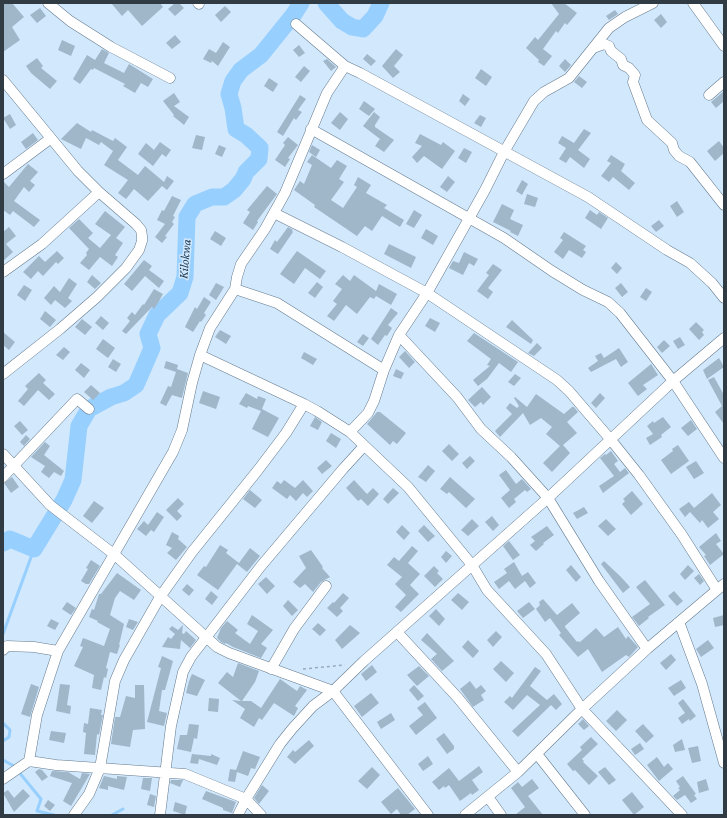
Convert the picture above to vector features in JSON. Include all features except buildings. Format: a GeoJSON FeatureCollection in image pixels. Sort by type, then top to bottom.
{"type":"FeatureCollection","features":[{"type":"Feature","properties":{"kind":"street"},"geometry":{"type":"LineString","coordinates":[[48,3],[70,20],[111,47],[170,78]]}},
{"type":"Feature","properties":{"kind":"street"},"geometry":{"type":"LineString","coordinates":[[350,432],[368,413],[374,401],[384,370],[399,336],[426,293],[534,101],[544,92],[569,78],[609,28],[625,17],[653,3]]}},
{"type":"Feature","properties":{"kind":"street"},"geometry":{"type":"LineString","coordinates":[[694,3],[724,46]]}},
{"type":"Feature","properties":{"kind":"street"},"geometry":{"type":"LineString","coordinates":[[296,24],[345,66],[588,197],[666,250],[690,263],[712,283],[724,298]]}},
{"type":"Feature","properties":{"kind":"street"},"geometry":{"type":"LineString","coordinates":[[593,48],[604,44],[609,46],[611,51],[621,59],[623,65],[629,68],[635,75],[633,82],[647,120],[672,143],[674,150],[679,156],[690,162],[724,205]]}},
{"type":"Feature","properties":{"kind":"street"},"geometry":{"type":"LineString","coordinates":[[29,762],[37,715],[58,651],[173,452],[182,430],[192,383],[210,328],[235,289],[237,277],[242,264],[265,229],[285,194],[311,128],[327,93],[345,66]]}},
{"type":"Feature","properties":{"kind":"street"},"geometry":{"type":"LineString","coordinates":[[3,82],[78,171],[99,192],[133,220],[141,230],[142,241],[139,250],[126,268],[96,297],[60,329],[3,374]]}},
{"type":"Feature","properties":{"kind":"street"},"geometry":{"type":"LineString","coordinates":[[709,95],[724,82]]}},
{"type":"Feature","properties":{"kind":"street"},"geometry":{"type":"LineString","coordinates":[[311,128],[504,238],[552,271],[583,290],[608,302],[620,313],[673,381],[724,458]]}},
{"type":"Feature","properties":{"kind":"street"},"geometry":{"type":"LineString","coordinates":[[3,174],[50,139]]}},
{"type":"Feature","properties":{"kind":"street"},"geometry":{"type":"LineString","coordinates":[[3,272],[42,244],[99,192]]}},
{"type":"Feature","properties":{"kind":"street"},"geometry":{"type":"LineString","coordinates":[[274,213],[342,247],[426,293],[557,380],[569,391],[612,440],[721,587],[646,649],[518,772],[465,815]]}},
{"type":"Feature","properties":{"kind":"street"},"geometry":{"type":"LineString","coordinates":[[235,289],[277,303],[384,370]]}},
{"type":"Feature","properties":{"kind":"street"},"geometry":{"type":"LineString","coordinates":[[399,336],[457,397],[481,429],[511,457],[548,498],[599,582],[646,649]]}},
{"type":"Feature","properties":{"kind":"street"},"geometry":{"type":"LineString","coordinates":[[238,815],[246,799],[280,744],[313,706],[333,691],[364,661],[612,440],[673,381],[724,338]]}},
{"type":"Feature","properties":{"kind":"street"},"geometry":{"type":"LineString","coordinates":[[200,355],[304,404],[350,432],[408,487],[472,565],[487,590],[546,654],[582,709],[682,815]]}},
{"type":"Feature","properties":{"kind":"street"},"geometry":{"type":"LineString","coordinates":[[3,477],[77,399],[90,409]]}},
{"type":"Feature","properties":{"kind":"street"},"geometry":{"type":"LineString","coordinates":[[74,815],[89,794],[100,768],[115,681],[124,660],[160,597],[192,552],[286,433],[304,404]]}},
{"type":"Feature","properties":{"kind":"street"},"geometry":{"type":"LineString","coordinates":[[160,815],[171,726],[183,672],[190,657],[261,566],[364,446]]}},
{"type":"Feature","properties":{"kind":"street"},"geometry":{"type":"LineString","coordinates":[[3,454],[50,505],[114,555],[217,647],[229,654],[333,691],[428,815]]}},
{"type":"Feature","properties":{"kind":"street"},"geometry":{"type":"LineString","coordinates":[[271,669],[294,629],[326,586]]}},
{"type":"Feature","properties":{"kind":"street"},"geometry":{"type":"LineString","coordinates":[[679,622],[702,684],[724,763]]}},
{"type":"Feature","properties":{"kind":"street"},"geometry":{"type":"LineString","coordinates":[[397,632],[458,698],[518,772]]}},
{"type":"Feature","properties":{"kind":"street"},"geometry":{"type":"LineString","coordinates":[[3,650],[7,646],[34,647],[58,651]]}},
{"type":"Feature","properties":{"kind":"street"},"geometry":{"type":"LineString","coordinates":[[537,754],[585,815]]}},
{"type":"Feature","properties":{"kind":"street"},"geometry":{"type":"LineString","coordinates":[[3,779],[29,762],[100,768],[165,771],[185,774],[246,799],[261,815]]}},
{"type":"Feature","properties":{"kind":"street"},"geometry":{"type":"LineString","coordinates":[[488,796],[501,815]]}},
{"type":"Feature","properties":{"kind":"path"},"geometry":{"type":"LineString","coordinates":[[302,669],[319,669],[348,665]]}},
{"type":"Feature","properties":{"kind":"waterway","name":"Kilokwa"},"geometry":{"type":"LineString","coordinates":[[3,543],[10,539],[34,549],[64,500],[73,480],[79,426],[89,409],[111,397],[124,393],[136,385],[152,348],[148,334],[157,315],[180,293],[185,277],[187,217],[195,204],[212,197],[224,197],[234,190],[243,179],[246,172],[259,159],[260,148],[246,135],[236,129],[229,94],[233,81],[241,70],[261,55],[301,3]]}},
{"type":"Feature","properties":{"kind":"waterway","name":"Kilokwa"},"geometry":{"type":"LineString","coordinates":[[326,3],[342,21],[352,27],[363,29],[375,16],[381,3]]}},
{"type":"Feature","properties":{"kind":"waterway"},"geometry":{"type":"LineString","coordinates":[[3,634],[34,549]]}},
{"type":"Feature","properties":{"kind":"waterway"},"geometry":{"type":"LineString","coordinates":[[3,723],[10,730],[9,737],[3,741]]}},
{"type":"Feature","properties":{"kind":"waterway"},"geometry":{"type":"LineString","coordinates":[[3,760],[14,766],[41,799],[37,811],[54,815]]}},
{"type":"Feature","properties":{"kind":"waterway"},"geometry":{"type":"LineString","coordinates":[[112,815],[123,809]]}}]}
